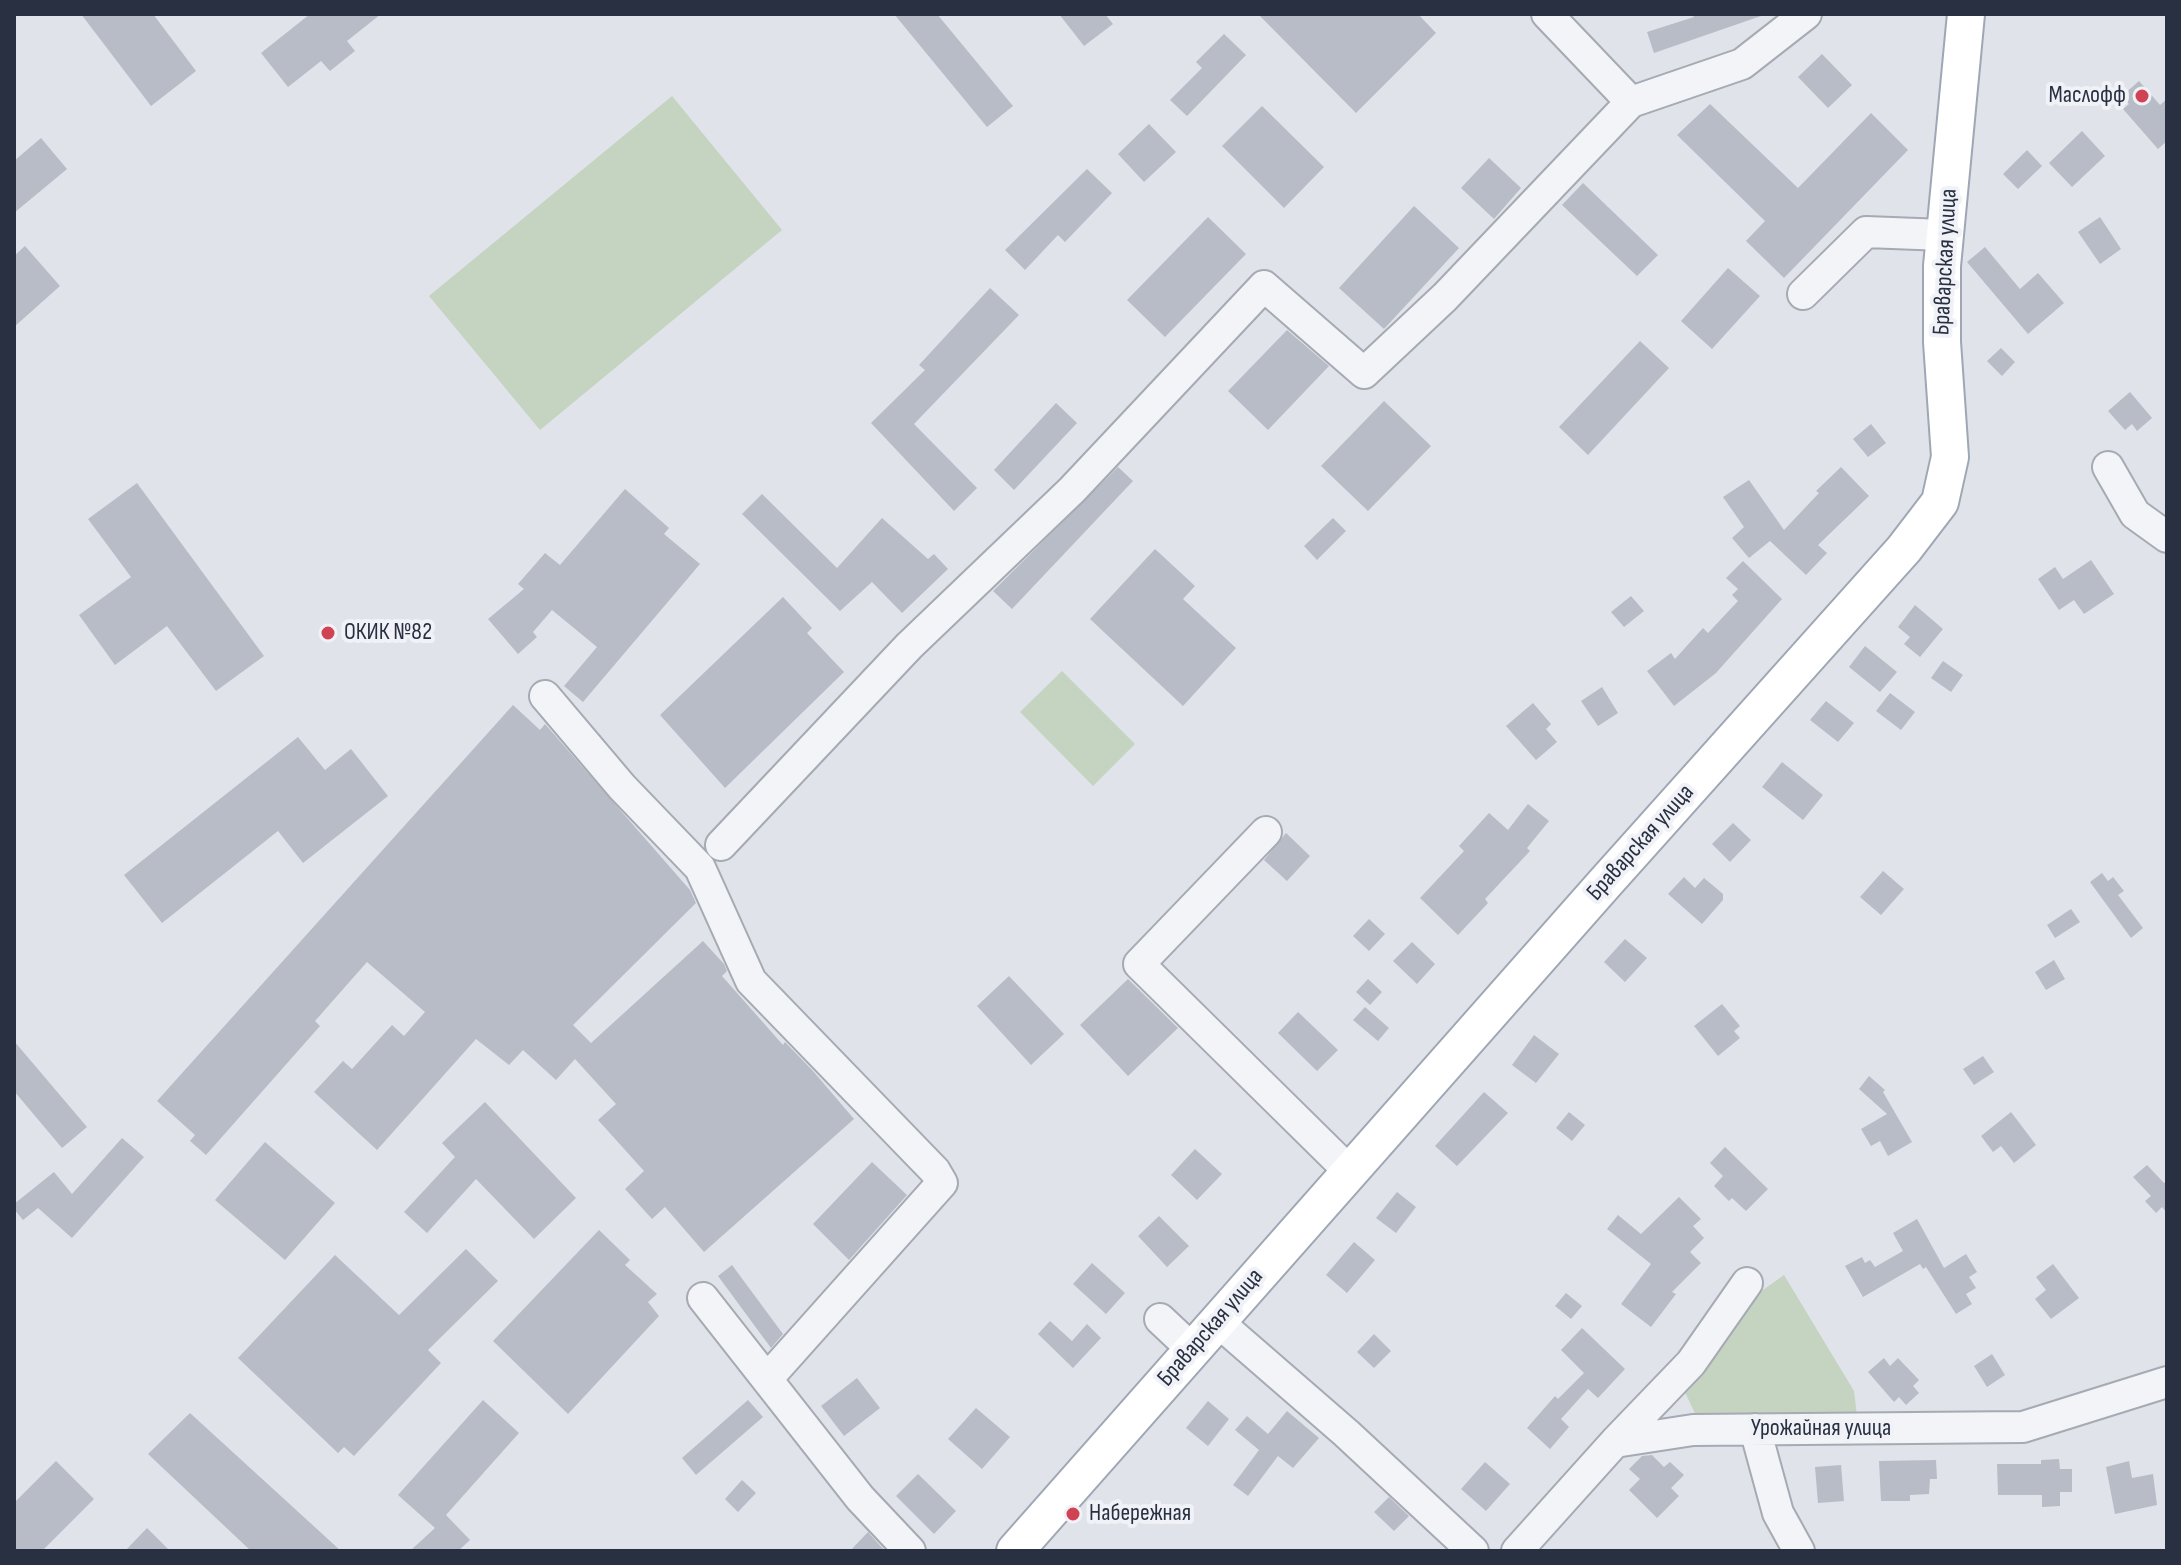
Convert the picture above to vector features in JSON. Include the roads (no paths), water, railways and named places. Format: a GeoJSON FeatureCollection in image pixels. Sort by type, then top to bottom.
{"type":"FeatureCollection","features":[{"type":"Feature","properties":{"kind":"main road","name":"Браварская улица"},"geometry":{"type":"LineString","coordinates":[[1015,1551],[1904,549],[1940,502],[1950,457],[1942,342],[1944,235],[1966,14]]}},
{"type":"Feature","properties":{"kind":"street"},"geometry":{"type":"LineString","coordinates":[[1547,14],[1631,102]]}},
{"type":"Feature","properties":{"kind":"street"},"geometry":{"type":"LineString","coordinates":[[721,845],[909,646],[1072,490],[1264,286],[1364,373],[1445,297],[1631,102],[1742,64],[1806,14]]}},
{"type":"Feature","properties":{"kind":"street"},"geometry":{"type":"LineString","coordinates":[[1803,294],[1866,232],[1944,235]]}},
{"type":"Feature","properties":{"kind":"street"},"geometry":{"type":"LineString","coordinates":[[2108,467],[2135,514],[2167,537]]}},
{"type":"Feature","properties":{"kind":"street"},"geometry":{"type":"LineString","coordinates":[[545,696],[622,787],[700,868],[751,981],[935,1171],[942,1183],[767,1379]]}},
{"type":"Feature","properties":{"kind":"street"},"geometry":{"type":"LineString","coordinates":[[1266,832],[1139,964],[1349,1171]]}},
{"type":"Feature","properties":{"kind":"street"},"geometry":{"type":"LineString","coordinates":[[1517,1551],[1691,1363],[1747,1283]]}},
{"type":"Feature","properties":{"kind":"street"},"geometry":{"type":"LineString","coordinates":[[703,1298],[860,1498],[910,1551]]}},
{"type":"Feature","properties":{"kind":"street"},"geometry":{"type":"LineString","coordinates":[[1160,1319],[1193,1350]]}},
{"type":"Feature","properties":{"kind":"street"},"geometry":{"type":"LineString","coordinates":[[1217,1321],[1346,1433],[1473,1551]]}},
{"type":"Feature","properties":{"kind":"street","name":"Урожайная улица"},"geometry":{"type":"LineString","coordinates":[[1615,1442],[1693,1430],[2023,1427],[2167,1382]]}},
{"type":"Feature","properties":{"kind":"street"},"geometry":{"type":"LineString","coordinates":[[1755,1429],[1778,1513],[1799,1551]]}},
{"type":"Feature","properties":{"kind":"place","name":"Маслофф"},"geometry":{"type":"Point","coordinates":[2142,96]}},
{"type":"Feature","properties":{"kind":"place","name":"ОКИК №82"},"geometry":{"type":"Point","coordinates":[328,633]}},
{"type":"Feature","properties":{"kind":"place","name":"Набережная"},"geometry":{"type":"Point","coordinates":[1073,1514]}}]}
